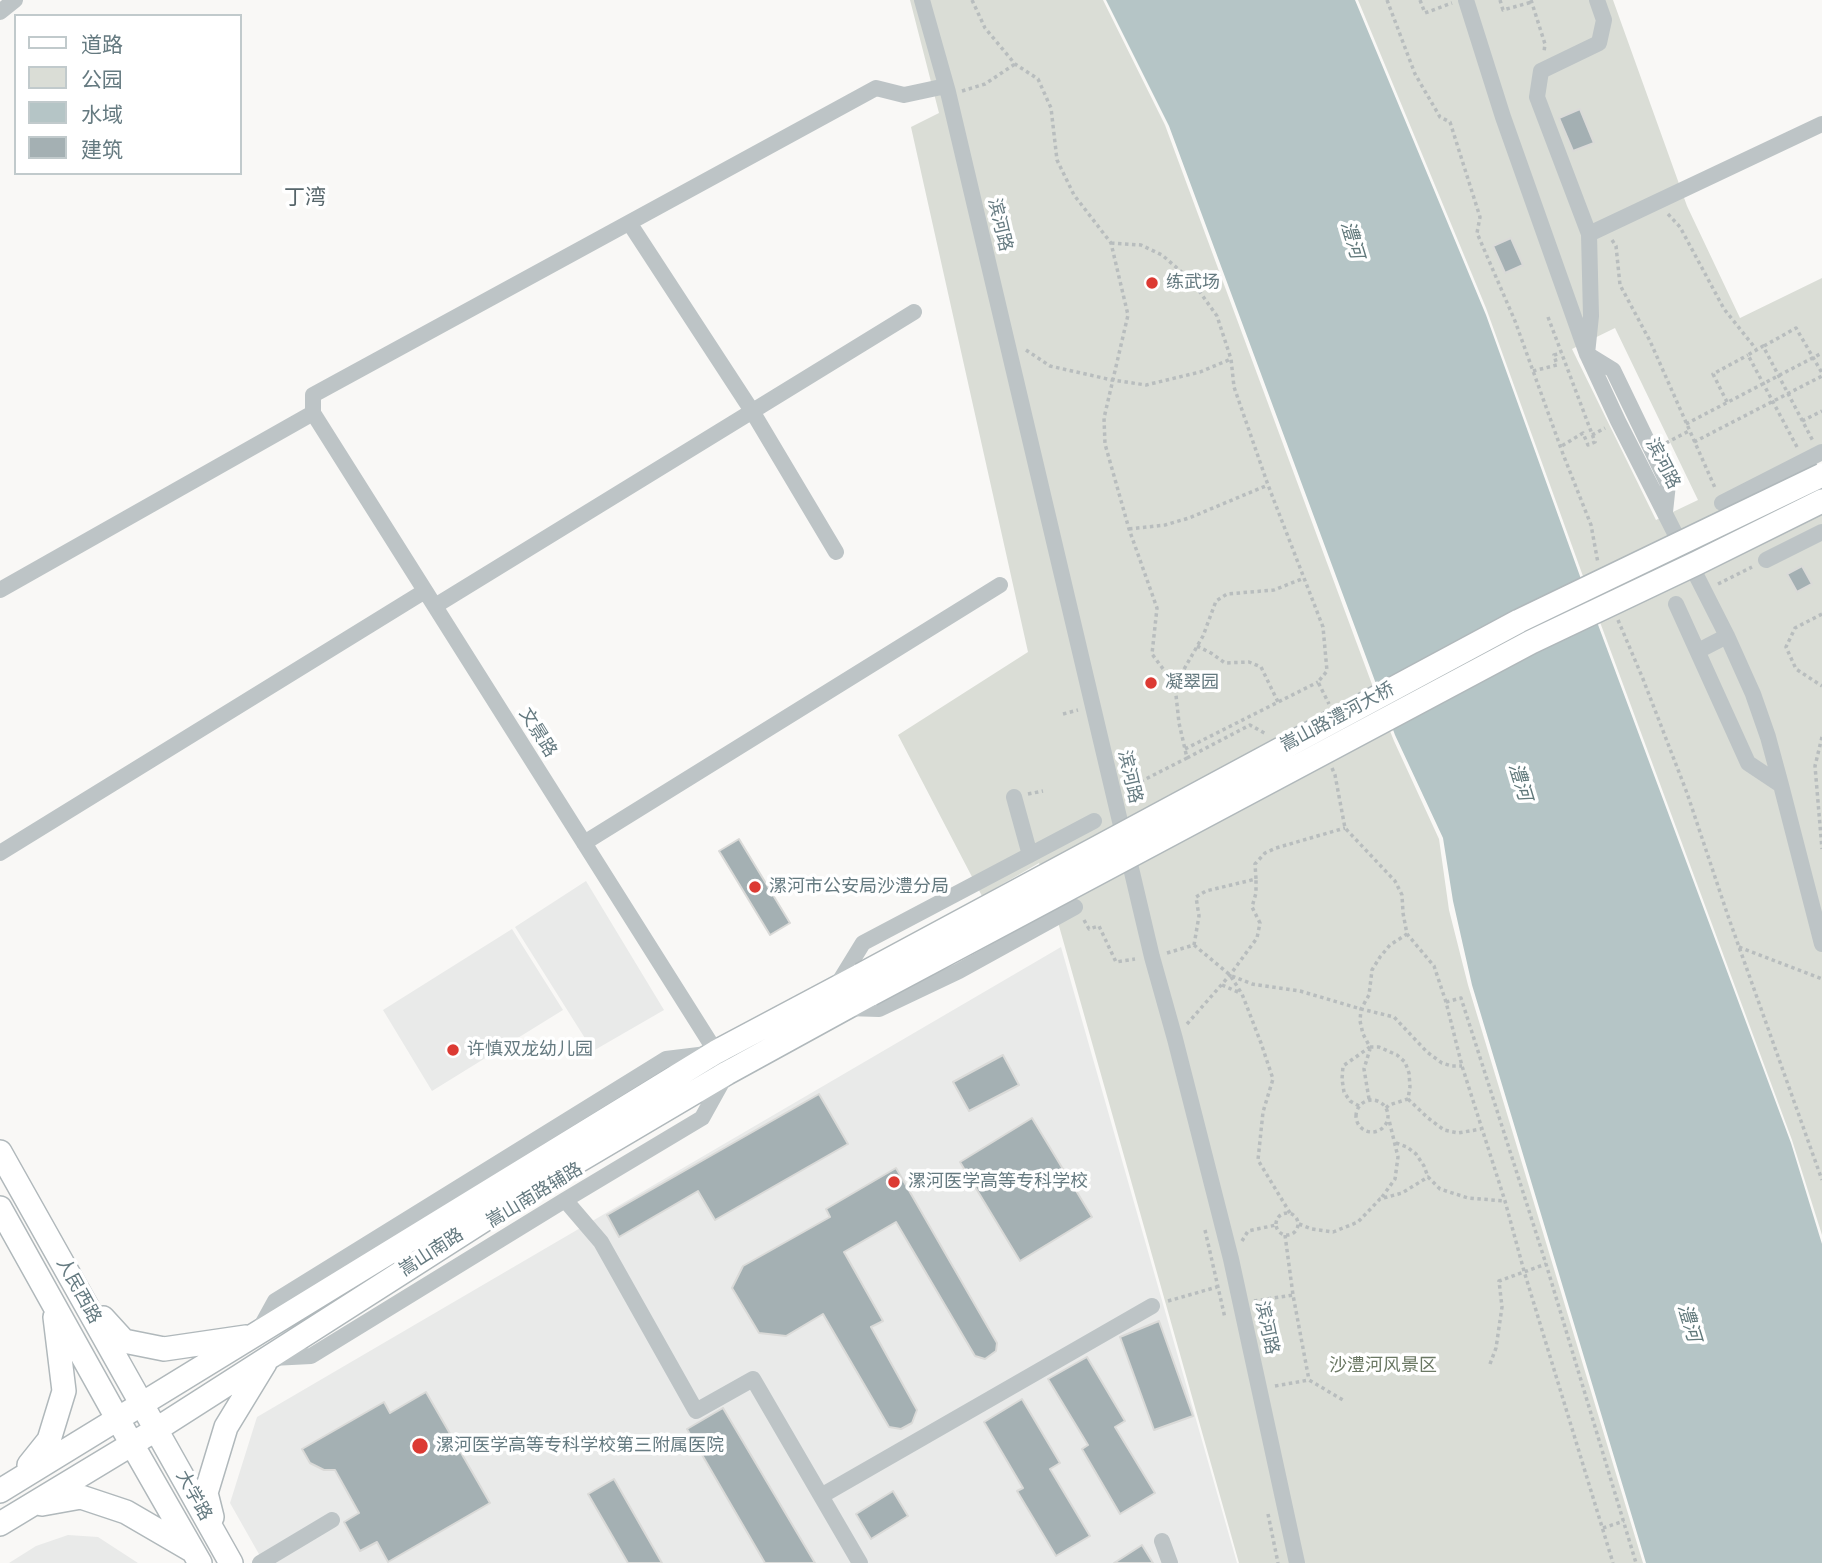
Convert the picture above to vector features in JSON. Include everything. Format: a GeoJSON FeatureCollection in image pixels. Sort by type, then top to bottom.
{"type":"FeatureCollection","features":[{"type":"Feature","properties":{"kind":"main road","name":"嵩山路澧河大桥"},"geometry":{"type":"LineString","coordinates":[[866,984],[1519,621],[1817,460]]}},
{"type":"Feature","properties":{"kind":"main road","name":"嵩山路澧河大桥"},"geometry":{"type":"LineString","coordinates":[[866,984],[1531,642],[1822,500]]}},
{"type":"Feature","properties":{"kind":"main road","name":"嵩山南路"},"geometry":{"type":"LineString","coordinates":[[14,1515],[157,1429],[551,1177],[727,1073],[866,984]]}},
{"type":"Feature","properties":{"kind":"main road","name":"嵩山南路"},"geometry":{"type":"LineString","coordinates":[[8,1486],[716,1052],[841,998]]}},
{"type":"Feature","properties":{"kind":"main road","name":"人民西路"},"geometry":{"type":"LineString","coordinates":[[0,1152],[157,1429]]}},
{"type":"Feature","properties":{"kind":"main road","name":"人民西路"},"geometry":{"type":"LineString","coordinates":[[0,1208],[132,1444]]}},
{"type":"Feature","properties":{"kind":"main road"},"geometry":{"type":"LineString","coordinates":[[80,1294],[124,1341],[164,1349],[256,1336]]}},
{"type":"Feature","properties":{"kind":"main road"},"geometry":{"type":"LineString","coordinates":[[8,1486],[49,1440],[64,1391],[53,1303]]}},
{"type":"Feature","properties":{"kind":"main road"},"geometry":{"type":"LineString","coordinates":[[218,1540],[206,1493],[226,1427],[268,1358]]}},
{"type":"Feature","properties":{"kind":"main road","name":"大学路"},"geometry":{"type":"LineString","coordinates":[[157,1429],[231,1563]]}},
{"type":"Feature","properties":{"kind":"main road","name":"大学路"},"geometry":{"type":"LineString","coordinates":[[132,1444],[197,1557]]}},
{"type":"Feature","properties":{"kind":"main road"},"geometry":{"type":"LineString","coordinates":[[14,1515],[80,1497],[125,1512],[197,1557]]}},
{"type":"Feature","properties":{"kind":"street"},"geometry":{"type":"LineString","coordinates":[[0,12],[15,0]]}},
{"type":"Feature","properties":{"kind":"street","name":"滨河路"},"geometry":{"type":"LineString","coordinates":[[922,0],[947,89],[1152,957],[1231,1259],[1297,1563]]}},
{"type":"Feature","properties":{"kind":"street","name":"滨河路"},"geometry":{"type":"LineString","coordinates":[[1466,0],[1503,117],[1587,354],[1727,636],[1738,702],[1768,737],[1822,944]]}},
{"type":"Feature","properties":{"kind":"street"},"geometry":{"type":"LineString","coordinates":[[1597,0],[1604,20],[1599,43],[1541,71],[1537,97],[1596,231],[1587,354],[1614,370],[1668,484],[1665,512]]}},
{"type":"Feature","properties":{"kind":"street"},"geometry":{"type":"LineString","coordinates":[[0,590],[313,413],[313,396],[876,89],[904,95],[947,89]]}},
{"type":"Feature","properties":{"kind":"street"},"geometry":{"type":"LineString","coordinates":[[1596,231],[1822,124]]}},
{"type":"Feature","properties":{"kind":"street"},"geometry":{"type":"LineString","coordinates":[[629,224],[752,411],[836,552]]}},
{"type":"Feature","properties":{"kind":"street"},"geometry":{"type":"LineString","coordinates":[[435,606],[914,312]]}},
{"type":"Feature","properties":{"kind":"street","name":"文景路"},"geometry":{"type":"LineString","coordinates":[[313,413],[727,1073]]}},
{"type":"Feature","properties":{"kind":"street"},"geometry":{"type":"LineString","coordinates":[[1722,503],[1817,460]]}},
{"type":"Feature","properties":{"kind":"street"},"geometry":{"type":"LineString","coordinates":[[1766,560],[1822,532]]}},
{"type":"Feature","properties":{"kind":"street"},"geometry":{"type":"LineString","coordinates":[[584,843],[1000,586]]}},
{"type":"Feature","properties":{"kind":"street"},"geometry":{"type":"LineString","coordinates":[[0,853],[425,591]]}},
{"type":"Feature","properties":{"kind":"street"},"geometry":{"type":"LineString","coordinates":[[1676,604],[1698,651],[1738,702],[1748,763],[1781,785]]}},
{"type":"Feature","properties":{"kind":"street"},"geometry":{"type":"LineString","coordinates":[[1698,651],[1727,636]]}},
{"type":"Feature","properties":{"kind":"street"},"geometry":{"type":"LineString","coordinates":[[1014,797],[1030,855]]}},
{"type":"Feature","properties":{"kind":"street"},"geometry":{"type":"LineString","coordinates":[[1075,906],[959,971],[879,1009],[841,998],[863,943],[1094,821]]}},
{"type":"Feature","properties":{"kind":"street","name":"嵩山南路辅路"},"geometry":{"type":"LineString","coordinates":[[268,1358],[311,1356],[702,1118],[727,1073]]}},
{"type":"Feature","properties":{"kind":"street"},"geometry":{"type":"LineString","coordinates":[[565,1200],[601,1242],[696,1411],[753,1379],[860,1563]]}},
{"type":"Feature","properties":{"kind":"street"},"geometry":{"type":"LineString","coordinates":[[821,1496],[1152,1306]]}},
{"type":"Feature","properties":{"kind":"street"},"geometry":{"type":"LineString","coordinates":[[0,1536],[14,1515]]}},
{"type":"Feature","properties":{"kind":"street"},"geometry":{"type":"LineString","coordinates":[[260,1563],[332,1520]]}},
{"type":"Feature","properties":{"kind":"street"},"geometry":{"type":"LineString","coordinates":[[1162,1541],[1170,1563]]}},
{"type":"Feature","properties":{"kind":"path"},"geometry":{"type":"LineString","coordinates":[[1420,0],[1425,13],[1460,0]]}},
{"type":"Feature","properties":{"kind":"path"},"geometry":{"type":"LineString","coordinates":[[1500,0],[1503,10],[1531,1],[1545,44],[1541,71]]}},
{"type":"Feature","properties":{"kind":"path"},"geometry":{"type":"LineString","coordinates":[[947,89],[955,93],[985,84],[1015,64]]}},
{"type":"Feature","properties":{"kind":"path"},"geometry":{"type":"LineString","coordinates":[[1657,202],[1680,228],[1724,309],[1756,349]]}},
{"type":"Feature","properties":{"kind":"path"},"geometry":{"type":"LineString","coordinates":[[1596,231],[1616,246],[1620,285],[1650,341],[1722,503]]}},
{"type":"Feature","properties":{"kind":"path"},"geometry":{"type":"LineString","coordinates":[[1111,243],[1141,245],[1162,255],[1192,281],[1217,316],[1230,359],[1234,387],[1304,578]]}},
{"type":"Feature","properties":{"kind":"path"},"geometry":{"type":"LineString","coordinates":[[1548,317],[1595,442],[1588,445],[1583,433],[1560,447]]}},
{"type":"Feature","properties":{"kind":"path"},"geometry":{"type":"LineString","coordinates":[[1694,442],[1822,375],[1796,328],[1713,374],[1727,402]]}},
{"type":"Feature","properties":{"kind":"path"},"geometry":{"type":"LineString","coordinates":[[1005,336],[1050,366],[1146,385],[1200,373],[1230,359]]}},
{"type":"Feature","properties":{"kind":"path"},"geometry":{"type":"LineString","coordinates":[[1763,346],[1802,421],[1817,460]]}},
{"type":"Feature","properties":{"kind":"path"},"geometry":{"type":"LineString","coordinates":[[1533,371],[1557,365],[1554,355],[1561,353]]}},
{"type":"Feature","properties":{"kind":"path"},"geometry":{"type":"LineString","coordinates":[[1686,424],[1822,353]]}},
{"type":"Feature","properties":{"kind":"path"},"geometry":{"type":"LineString","coordinates":[[1748,355],[1772,402],[1817,460]]}},
{"type":"Feature","properties":{"kind":"path"},"geometry":{"type":"LineString","coordinates":[[1802,421],[1822,411]]}},
{"type":"Feature","properties":{"kind":"path"},"geometry":{"type":"LineString","coordinates":[[1652,449],[1689,431]]}},
{"type":"Feature","properties":{"kind":"path"},"geometry":{"type":"LineString","coordinates":[[1129,529],[1165,525],[1189,518],[1268,485]]}},
{"type":"Feature","properties":{"kind":"path"},"geometry":{"type":"LineString","coordinates":[[1704,591],[1766,560]]}},
{"type":"Feature","properties":{"kind":"path"},"geometry":{"type":"LineString","coordinates":[[1822,614],[1795,628],[1786,647],[1796,669],[1822,687]]}},
{"type":"Feature","properties":{"kind":"path"},"geometry":{"type":"LineString","coordinates":[[1197,646],[1225,663],[1249,662],[1261,667],[1278,702]]}},
{"type":"Feature","properties":{"kind":"path"},"geometry":{"type":"LineString","coordinates":[[1185,749],[1318,682]]}},
{"type":"Feature","properties":{"kind":"path"},"geometry":{"type":"LineString","coordinates":[[1175,685],[1179,723],[1187,758]]}},
{"type":"Feature","properties":{"kind":"path"},"geometry":{"type":"LineString","coordinates":[[1250,717],[1257,730]]}},
{"type":"Feature","properties":{"kind":"path"},"geometry":{"type":"LineString","coordinates":[[1114,796],[1250,726],[1269,736]]}},
{"type":"Feature","properties":{"kind":"path"},"geometry":{"type":"LineString","coordinates":[[1822,737],[1815,766],[1822,849]]}},
{"type":"Feature","properties":{"kind":"path"},"geometry":{"type":"LineString","coordinates":[[1175,1039],[1230,975],[1257,938],[1259,923],[1252,906],[1256,893],[1255,864],[1265,853],[1276,848],[1345,828]]}},
{"type":"Feature","properties":{"kind":"path"},"geometry":{"type":"LineString","coordinates":[[1194,945],[1199,916],[1196,897],[1206,891],[1256,878]]}},
{"type":"Feature","properties":{"kind":"path"},"geometry":{"type":"LineString","coordinates":[[1075,906],[1089,929],[1099,926],[1116,962],[1152,957],[1194,945]]}},
{"type":"Feature","properties":{"kind":"path"},"geometry":{"type":"LineString","coordinates":[[1369,1100],[1364,1069],[1370,1047],[1363,1034],[1361,1009],[1369,995],[1372,970],[1390,946],[1407,934]]}},
{"type":"Feature","properties":{"kind":"path"},"geometry":{"type":"LineString","coordinates":[[1194,945],[1230,975],[1252,984],[1300,991],[1394,1017],[1427,1052],[1442,1063],[1462,1066]]}},
{"type":"Feature","properties":{"kind":"path"},"geometry":{"type":"LineString","coordinates":[[1739,947],[1822,979]]}},
{"type":"Feature","properties":{"kind":"path"},"geometry":{"type":"LineString","coordinates":[[1230,975],[1242,994],[1273,1079],[1263,1112],[1258,1160],[1290,1213],[1297,1217],[1299,1224],[1296,1231],[1286,1235],[1279,1231],[1276,1221],[1280,1215],[1290,1213]]}},
{"type":"Feature","properties":{"kind":"path"},"geometry":{"type":"LineString","coordinates":[[1221,985],[1242,994]]}},
{"type":"Feature","properties":{"kind":"path"},"geometry":{"type":"LineString","coordinates":[[1447,1002],[1461,998],[1546,1264],[1636,1563]]}},
{"type":"Feature","properties":{"kind":"path"},"geometry":{"type":"LineString","coordinates":[[1359,1105],[1350,1101],[1344,1092],[1343,1066],[1370,1047],[1379,1047],[1405,1062],[1409,1073],[1408,1099]]}},
{"type":"Feature","properties":{"kind":"path"},"geometry":{"type":"LineString","coordinates":[[1386,1108],[1408,1099]]}},
{"type":"Feature","properties":{"kind":"path"},"geometry":{"type":"LineString","coordinates":[[1408,1099],[1444,1130],[1458,1133],[1482,1129]]}},
{"type":"Feature","properties":{"kind":"path"},"geometry":{"type":"LineString","coordinates":[[1299,1224],[1333,1232],[1359,1222],[1380,1199],[1395,1179],[1398,1157],[1396,1143],[1386,1108],[1379,1101],[1369,1100],[1359,1105],[1356,1110],[1356,1121],[1368,1132],[1384,1128],[1388,1118]]}},
{"type":"Feature","properties":{"kind":"path"},"geometry":{"type":"LineString","coordinates":[[1396,1143],[1416,1154],[1428,1177],[1440,1189],[1468,1198],[1505,1201]]}},
{"type":"Feature","properties":{"kind":"path"},"geometry":{"type":"LineString","coordinates":[[1380,1199],[1402,1193],[1428,1177]]}},
{"type":"Feature","properties":{"kind":"path"},"geometry":{"type":"LineString","coordinates":[[1203,1223],[1227,1327]]}},
{"type":"Feature","properties":{"kind":"path"},"geometry":{"type":"LineString","coordinates":[[1231,1259],[1248,1231],[1276,1225]]}},
{"type":"Feature","properties":{"kind":"path"},"geometry":{"type":"LineString","coordinates":[[1286,1235],[1293,1295],[1309,1380]]}},
{"type":"Feature","properties":{"kind":"path"},"geometry":{"type":"LineString","coordinates":[[1490,1364],[1496,1348],[1502,1307],[1499,1280],[1546,1264]]}},
{"type":"Feature","properties":{"kind":"path"},"geometry":{"type":"LineString","coordinates":[[1152,1306],[1236,1281]]}},
{"type":"Feature","properties":{"kind":"path"},"geometry":{"type":"LineString","coordinates":[[1240,1299],[1252,1301],[1293,1295]]}},
{"type":"Feature","properties":{"kind":"path"},"geometry":{"type":"LineString","coordinates":[[1259,1388],[1309,1380],[1343,1400]]}},
{"type":"Feature","properties":{"kind":"path"},"geometry":{"type":"LineString","coordinates":[[1267,1511],[1278,1563]]}},
{"type":"Feature","properties":{"kind":"path"},"geometry":{"type":"LineString","coordinates":[[1602,1528],[1624,1521]]}},
{"type":"Feature","properties":{"kind":"shaded area"},"geometry":{"type":"Polygon","coordinates":[[[586,881],[664,1010],[593,1051],[515,927],[586,881]]]}},
{"type":"Feature","properties":{"kind":"shaded area","name":"许慎双龙幼儿园"},"geometry":{"type":"Polygon","coordinates":[[[512,929],[563,1010],[432,1091],[383,1010],[512,929]]]}},
{"type":"Feature","properties":{"kind":"shaded area","name":"漯河医学高等专科学校"},"geometry":{"type":"Polygon","coordinates":[[[1061,947],[1237,1563],[264,1563],[230,1503],[257,1417],[1061,947]]]}},
{"type":"Feature","properties":{"kind":"shaded area"},"geometry":{"type":"Polygon","coordinates":[[[68,1535],[98,1537],[138,1563],[9,1563],[36,1546],[68,1535]]]}},
{"type":"Feature","properties":{"kind":"green space","name":"沙澧河风景区"},"geometry":{"type":"Polygon","coordinates":[[[910,0],[1103,0],[1165,125],[1380,706],[1439,839],[1449,910],[1468,985],[1643,1563],[1239,1563],[1039,863],[982,896],[898,735],[1028,652],[911,127],[939,113],[910,0]]]}},
{"type":"Feature","properties":{"kind":"green space"},"geometry":{"type":"Polygon","coordinates":[[[1358,0],[1613,0],[1687,206],[1740,318],[1822,278],[1822,457],[1809,464],[1822,489],[1822,1235],[1792,1140],[1486,308],[1358,0]],[[1615,328],[1572,349],[1656,520],[1698,500],[1615,328]]]}},
{"type":"Feature","properties":{"kind":"water","name":"澧河"},"geometry":{"type":"Polygon","coordinates":[[[1106,0],[1355,0],[1486,315],[1581,579],[1791,1143],[1822,1244],[1822,1563],[1646,1563],[1472,985],[1453,901],[1443,838],[1395,735],[1169,126],[1106,0]]]}},
{"type":"Feature","properties":{"kind":"building"},"geometry":{"type":"Polygon","coordinates":[[[1580,109],[1594,143],[1573,151],[1559,118],[1580,109]]]}},
{"type":"Feature","properties":{"kind":"building"},"geometry":{"type":"Polygon","coordinates":[[[1511,238],[1523,265],[1505,273],[1493,246],[1511,238]]]}},
{"type":"Feature","properties":{"kind":"building"},"geometry":{"type":"Polygon","coordinates":[[[1802,566],[1812,584],[1797,592],[1787,574],[1802,566]]]}},
{"type":"Feature","properties":{"kind":"building","name":"漯河市公安局沙澧分局"},"geometry":{"type":"Polygon","coordinates":[[[739,839],[790,923],[770,935],[719,851],[739,839]]]}},
{"type":"Feature","properties":{"kind":"building"},"geometry":{"type":"Polygon","coordinates":[[[1003,1055],[1019,1085],[969,1111],[953,1082],[1003,1055]]]}},
{"type":"Feature","properties":{"kind":"building"},"geometry":{"type":"Polygon","coordinates":[[[819,1094],[848,1144],[715,1220],[698,1191],[619,1237],[607,1215],[819,1094]]]}},
{"type":"Feature","properties":{"kind":"building"},"geometry":{"type":"Polygon","coordinates":[[[1032,1118],[1092,1217],[1020,1261],[960,1162],[1032,1118]]]}},
{"type":"Feature","properties":{"kind":"building"},"geometry":{"type":"Polygon","coordinates":[[[896,1168],[997,1343],[996,1351],[985,1359],[975,1356],[896,1222],[844,1252],[883,1321],[871,1327],[917,1410],[912,1423],[901,1429],[889,1427],[823,1314],[786,1336],[759,1333],[732,1288],[743,1266],[830,1217],[826,1209],[896,1168]]]}},
{"type":"Feature","properties":{"kind":"building"},"geometry":{"type":"Polygon","coordinates":[[[1159,1321],[1193,1416],[1154,1430],[1120,1337],[1159,1321]]]}},
{"type":"Feature","properties":{"kind":"building"},"geometry":{"type":"Polygon","coordinates":[[[1087,1357],[1125,1421],[1115,1427],[1155,1493],[1120,1514],[1082,1449],[1088,1445],[1048,1379],[1087,1357]]]}},
{"type":"Feature","properties":{"kind":"building"},"geometry":{"type":"Polygon","coordinates":[[[426,1392],[490,1503],[388,1562],[377,1542],[360,1551],[344,1522],[359,1513],[335,1470],[324,1470],[310,1463],[302,1449],[384,1402],[390,1413],[426,1392]]]}},
{"type":"Feature","properties":{"kind":"building"},"geometry":{"type":"Polygon","coordinates":[[[1022,1399],[1060,1463],[1050,1469],[1090,1536],[1056,1556],[1017,1491],[1023,1488],[984,1422],[1022,1399]]]}},
{"type":"Feature","properties":{"kind":"building"},"geometry":{"type":"Polygon","coordinates":[[[723,1408],[815,1563],[765,1563],[687,1429],[723,1408]]]}},
{"type":"Feature","properties":{"kind":"building"},"geometry":{"type":"Polygon","coordinates":[[[614,1479],[662,1563],[628,1563],[588,1494],[614,1479]]]}},
{"type":"Feature","properties":{"kind":"building"},"geometry":{"type":"Polygon","coordinates":[[[893,1491],[908,1516],[871,1539],[856,1514],[893,1491]]]}},
{"type":"Feature","properties":{"kind":"building"},"geometry":{"type":"Polygon","coordinates":[[[1142,1545],[1153,1563],[1114,1563],[1142,1545]]]}},
{"type":"Feature","properties":{"kind":"place","name":"练武场"},"geometry":{"type":"Point","coordinates":[1152,283]}},
{"type":"Feature","properties":{"kind":"place","name":"凝翠园"},"geometry":{"type":"Point","coordinates":[1151,683]}},
{"type":"Feature","properties":{"kind":"place","name":"漯河市公安局沙澧分局"},"geometry":{"type":"Point","coordinates":[755,887]}},
{"type":"Feature","properties":{"kind":"place","name":"许慎双龙幼儿园"},"geometry":{"type":"Point","coordinates":[453,1050]}},
{"type":"Feature","properties":{"kind":"place","name":"漯河医学高等专科学校"},"geometry":{"type":"Point","coordinates":[894,1182]}},
{"type":"Feature","properties":{"kind":"place","name":"漯河医学高等专科学校第三附属医院"},"geometry":{"type":"Point","coordinates":[420,1446]}},
{"type":"Feature","properties":{"kind":"district","name":"丁湾"},"geometry":{"type":"Point","coordinates":[305,199]}}]}
